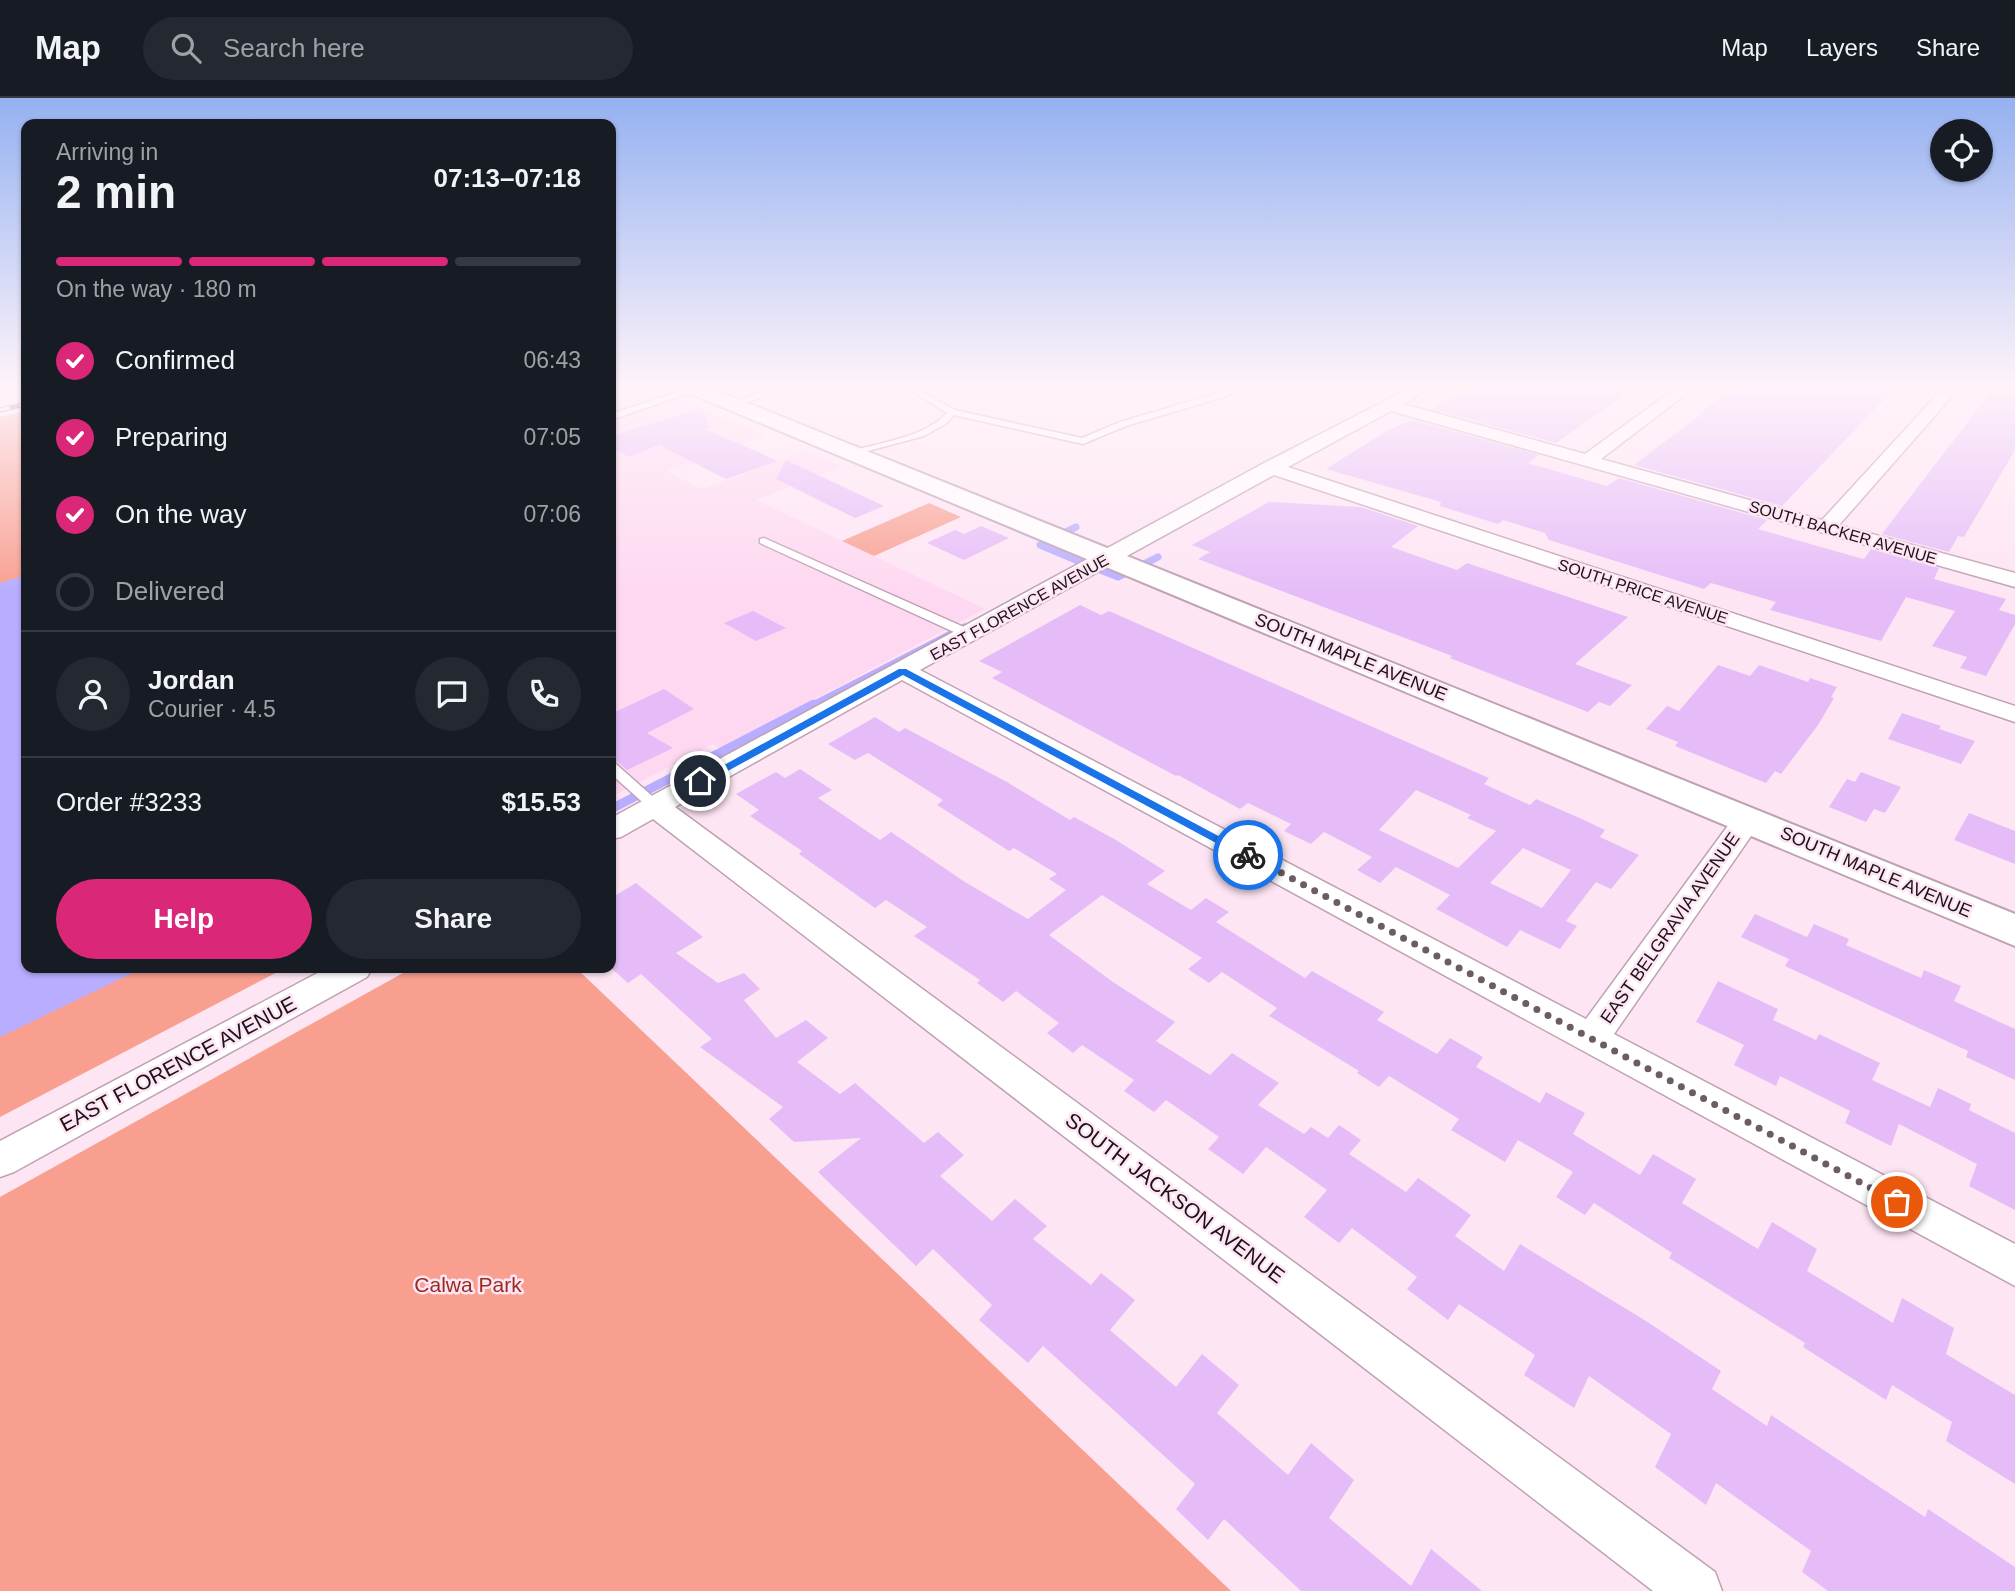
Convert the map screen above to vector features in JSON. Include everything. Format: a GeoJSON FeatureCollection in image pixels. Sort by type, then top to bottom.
{"type":"FeatureCollection","features":[{"type":"Feature","properties":{"kind":"main road","name":"SOUTH MAPLE AVENUE"},"geometry":{"type":"LineString","coordinates":[[876,455],[1108,558],[1748,818],[2015,931]]}},
{"type":"Feature","properties":{"kind":"street","name":"EAST FLORENCE AVENUE"},"geometry":{"type":"LineString","coordinates":[[616,827],[971,635],[1293,455]]}},
{"type":"Feature","properties":{"kind":"street","name":"SOUTH BACKER AVENUE"},"geometry":{"type":"LineString","coordinates":[[1565,455],[2015,580]]}},
{"type":"Feature","properties":{"kind":"street"},"geometry":{"type":"LineString","coordinates":[[1587,461],[1596,455]]}},
{"type":"Feature","properties":{"kind":"street"},"geometry":{"type":"LineString","coordinates":[[1826,527],[1891,455]]}},
{"type":"Feature","properties":{"kind":"street","name":"SOUTH PRICE AVENUE"},"geometry":{"type":"LineString","coordinates":[[1270,467],[2015,714]]}},
{"type":"Feature","properties":{"kind":"street"},"geometry":{"type":"LineString","coordinates":[[903,671],[2015,1266]]}},
{"type":"Feature","properties":{"kind":"street","name":"SOUTH JACKSON AVENUE"},"geometry":{"type":"LineString","coordinates":[[655,806],[1696,1591]]}},
{"type":"Feature","properties":{"kind":"street","name":"EAST BELGRAVIA AVENUE"},"geometry":{"type":"LineString","coordinates":[[1592,1038],[1748,818]]}},
{"type":"Feature","properties":{"kind":"street","name":"EAST FLORENCE AVENUE"},"geometry":{"type":"LineString","coordinates":[[0,1160],[346,973]]}},
{"type":"Feature","properties":{"kind":"lane"},"geometry":{"type":"LineString","coordinates":[[764,541],[971,635]]}},
{"type":"Feature","properties":{"kind":"lane"},"geometry":{"type":"LineString","coordinates":[[616,771],[655,806]]}},
{"type":"Feature","properties":{"kind":"shaded area"},"geometry":{"type":"Polygon","coordinates":[[[616,455],[712,455],[666,471],[702,489],[796,455],[815,455],[842,466],[756,500],[985,609],[720,749],[713,744],[616,794],[616,455]]]}},
{"type":"Feature","properties":{"kind":"shaded area"},"geometry":{"type":"Polygon","coordinates":[[[21,577],[21,973],[133,973],[0,1037],[0,583],[21,577]]]}},
{"type":"Feature","properties":{"kind":"green space"},"geometry":{"type":"Polygon","coordinates":[[[0,455],[21,455],[21,973],[275,973],[0,1117],[0,455]]]}},
{"type":"Feature","properties":{"kind":"green space"},"geometry":{"type":"Polygon","coordinates":[[[929,503],[961,517],[874,556],[842,541],[929,503]]]}},
{"type":"Feature","properties":{"kind":"green space","name":"Calwa Park"},"geometry":{"type":"Polygon","coordinates":[[[403,973],[581,973],[1231,1591],[0,1591],[0,1197],[403,973]]]}},
{"type":"Feature","properties":{"kind":"building"},"geometry":{"type":"Polygon","coordinates":[[[678,455],[764,455],[778,461],[726,479],[678,455]]]}},
{"type":"Feature","properties":{"kind":"building"},"geometry":{"type":"Polygon","coordinates":[[[1349,455],[1538,455],[1528,463],[1607,486],[1619,478],[1767,520],[1758,529],[1864,559],[1871,549],[1939,568],[1934,579],[2006,599],[1999,610],[2015,615],[2015,624],[1986,676],[1960,668],[1967,657],[1932,646],[1955,611],[1906,597],[1881,641],[1770,610],[1776,602],[1711,583],[1704,589],[1549,540],[1545,533],[1503,520],[1498,524],[1440,506],[1441,502],[1326,469],[1349,455]]]}},
{"type":"Feature","properties":{"kind":"building"},"geometry":{"type":"Polygon","coordinates":[[[1648,455],[1831,455],[1782,506],[1634,465],[1648,455]]]}},
{"type":"Feature","properties":{"kind":"building"},"geometry":{"type":"Polygon","coordinates":[[[1943,455],[2012,455],[1964,537],[1958,536],[1949,552],[1882,534],[1943,455]]]}},
{"type":"Feature","properties":{"kind":"building"},"geometry":{"type":"Polygon","coordinates":[[[786,460],[884,506],[855,518],[776,479],[786,460]]]}},
{"type":"Feature","properties":{"kind":"building"},"geometry":{"type":"Polygon","coordinates":[[[1269,502],[1361,507],[1418,526],[1391,547],[1457,570],[1467,563],[1628,617],[1575,664],[1632,685],[1610,706],[1599,702],[1588,712],[1450,658],[1452,656],[1198,559],[1210,552],[1192,545],[1269,502]]]}},
{"type":"Feature","properties":{"kind":"building"},"geometry":{"type":"Polygon","coordinates":[[[981,526],[1009,538],[964,560],[927,543],[955,530],[964,534],[981,526]]]}},
{"type":"Feature","properties":{"kind":"building"},"geometry":{"type":"Polygon","coordinates":[[[1080,605],[1101,615],[1109,611],[1489,778],[1484,784],[1530,805],[1536,799],[1584,820],[1605,830],[1600,837],[1639,855],[1611,889],[1596,882],[1566,921],[1577,926],[1560,949],[1520,930],[1507,947],[1436,909],[1450,895],[1396,867],[1380,883],[1357,870],[1372,857],[1324,832],[1311,844],[1284,831],[1291,824],[1248,803],[1240,809],[1176,776],[992,678],[1002,672],[979,661],[1080,605]],[[1416,790],[1379,830],[1458,868],[1496,831],[1467,818],[1471,815],[1416,790]],[[1523,848],[1490,883],[1542,908],[1571,870],[1523,848]]]}},
{"type":"Feature","properties":{"kind":"building"},"geometry":{"type":"Polygon","coordinates":[[[753,611],[786,628],[756,641],[724,623],[753,611]]]}},
{"type":"Feature","properties":{"kind":"building"},"geometry":{"type":"Polygon","coordinates":[[[1718,665],[1750,676],[1759,665],[1808,682],[1810,678],[1837,687],[1831,697],[1834,698],[1818,725],[1781,774],[1775,771],[1766,783],[1675,746],[1678,742],[1646,729],[1667,706],[1679,711],[1718,665]]]}},
{"type":"Feature","properties":{"kind":"building"},"geometry":{"type":"Polygon","coordinates":[[[664,689],[694,709],[647,733],[673,748],[627,770],[616,762],[616,712],[664,689]]]}},
{"type":"Feature","properties":{"kind":"building"},"geometry":{"type":"Polygon","coordinates":[[[1902,713],[1975,741],[1961,764],[1888,739],[1902,713]]]}},
{"type":"Feature","properties":{"kind":"building"},"geometry":{"type":"Polygon","coordinates":[[[875,717],[899,732],[905,728],[1007,782],[1070,820],[1074,817],[1116,840],[1165,871],[1147,884],[1191,910],[1206,898],[1229,912],[1216,922],[1305,978],[1312,971],[1384,1012],[1377,1020],[1437,1054],[1450,1038],[1483,1057],[1476,1067],[1540,1103],[1546,1092],[1585,1113],[1573,1134],[1640,1175],[1653,1154],[1696,1179],[1682,1203],[1758,1249],[1772,1222],[1817,1249],[1807,1271],[1893,1323],[1902,1298],[1954,1328],[1946,1354],[2015,1395],[2015,1484],[1946,1441],[1952,1422],[1892,1385],[1886,1400],[1803,1347],[1805,1343],[1669,1258],[1672,1253],[1594,1203],[1585,1215],[1556,1197],[1573,1172],[1518,1140],[1505,1162],[1451,1130],[1459,1119],[1389,1076],[1379,1087],[1357,1073],[1359,1071],[1269,1016],[1277,1008],[1222,972],[1209,983],[1188,969],[1202,958],[1102,895],[1049,935],[1113,982],[1175,1022],[1156,1041],[1210,1075],[1232,1053],[1279,1083],[1258,1105],[1304,1134],[1311,1127],[1328,1138],[1339,1125],[1361,1140],[1349,1154],[1406,1192],[1418,1178],[1471,1215],[1455,1236],[1504,1271],[1520,1244],[1646,1321],[1721,1371],[1712,1389],[1767,1426],[1771,1415],[1925,1517],[1928,1509],[2015,1567],[2015,1591],[1828,1591],[1802,1572],[1811,1551],[1716,1483],[1706,1505],[1655,1467],[1671,1434],[1589,1376],[1574,1408],[1524,1375],[1535,1355],[1459,1304],[1448,1320],[1407,1289],[1417,1277],[1352,1228],[1339,1243],[1304,1217],[1327,1190],[1266,1147],[1243,1174],[1208,1149],[1219,1137],[1166,1100],[1154,1112],[1124,1091],[1134,1080],[1082,1045],[1073,1053],[1047,1033],[1059,1023],[1016,991],[1003,1002],[977,983],[980,980],[914,936],[927,927],[886,900],[875,908],[799,854],[802,851],[750,816],[759,810],[736,794],[776,772],[785,778],[800,769],[832,790],[818,798],[880,840],[891,832],[965,882],[1028,919],[1066,890],[1049,879],[1057,874],[1014,848],[1009,851],[937,805],[943,800],[868,753],[855,760],[828,744],[875,717]]]}},
{"type":"Feature","properties":{"kind":"building"},"geometry":{"type":"Polygon","coordinates":[[[1861,772],[1901,787],[1885,813],[1874,809],[1866,822],[1829,807],[1847,779],[1855,782],[1861,772]]]}},
{"type":"Feature","properties":{"kind":"building"},"geometry":{"type":"Polygon","coordinates":[[[1969,813],[2015,831],[2015,864],[1954,840],[1969,813]]]}},
{"type":"Feature","properties":{"kind":"building"},"geometry":{"type":"Polygon","coordinates":[[[636,883],[703,937],[676,953],[718,983],[744,973],[760,989],[744,1000],[776,1038],[806,1020],[828,1038],[797,1062],[840,1094],[855,1083],[924,1143],[938,1132],[964,1155],[940,1176],[992,1221],[1015,1199],[1047,1226],[1033,1239],[1091,1285],[1101,1273],[1135,1300],[1110,1330],[1176,1387],[1202,1354],[1239,1385],[1217,1413],[1288,1475],[1311,1443],[1354,1480],[1329,1518],[1411,1586],[1431,1549],[1482,1591],[1301,1591],[1224,1519],[1208,1540],[1176,1509],[1195,1484],[1043,1346],[1028,1363],[979,1320],[992,1305],[933,1249],[916,1266],[818,1172],[861,1138],[794,1142],[769,1119],[783,1107],[700,1047],[712,1039],[641,974],[628,983],[616,972],[616,895],[636,883]]]}},
{"type":"Feature","properties":{"kind":"building"},"geometry":{"type":"Polygon","coordinates":[[[1755,914],[1807,937],[1814,924],[1849,939],[1846,945],[1921,978],[1924,970],[1961,986],[1954,1001],[2015,1029],[2015,1080],[1966,1057],[1968,1051],[1785,966],[1789,959],[1741,937],[1755,914]]]}},
{"type":"Feature","properties":{"kind":"building"},"geometry":{"type":"Polygon","coordinates":[[[1718,981],[1778,1009],[1773,1020],[1816,1040],[1819,1034],[1880,1063],[1872,1080],[1930,1107],[1938,1088],[1971,1104],[1969,1110],[2015,1133],[2015,1210],[1969,1186],[1977,1164],[1899,1124],[1891,1146],[1845,1123],[1850,1111],[1780,1076],[1776,1086],[1734,1065],[1744,1045],[1696,1022],[1718,981]]]}},
{"type":"Feature","properties":{"kind":"waterway"},"geometry":{"type":"LineString","coordinates":[[1076,527],[1040,545],[1085,564],[1079,567]]}},
{"type":"Feature","properties":{"kind":"waterway"},"geometry":{"type":"LineString","coordinates":[[1090,566],[1118,577],[1158,557]]}},
{"type":"Feature","properties":{"kind":"waterway"},"geometry":{"type":"LineString","coordinates":[[811,706],[964,627]]}},
{"type":"Feature","properties":{"kind":"waterway"},"geometry":{"type":"LineString","coordinates":[[616,806],[814,704]]}},
{"type":"Feature","properties":{"kind":"way so far"},"geometry":{"type":"LineString","coordinates":[[1248,855],[1897,1202]]}},
{"type":"Feature","properties":{"kind":"route"},"geometry":{"type":"LineString","coordinates":[[700,781],[903,671],[1248,855]]}}]}
